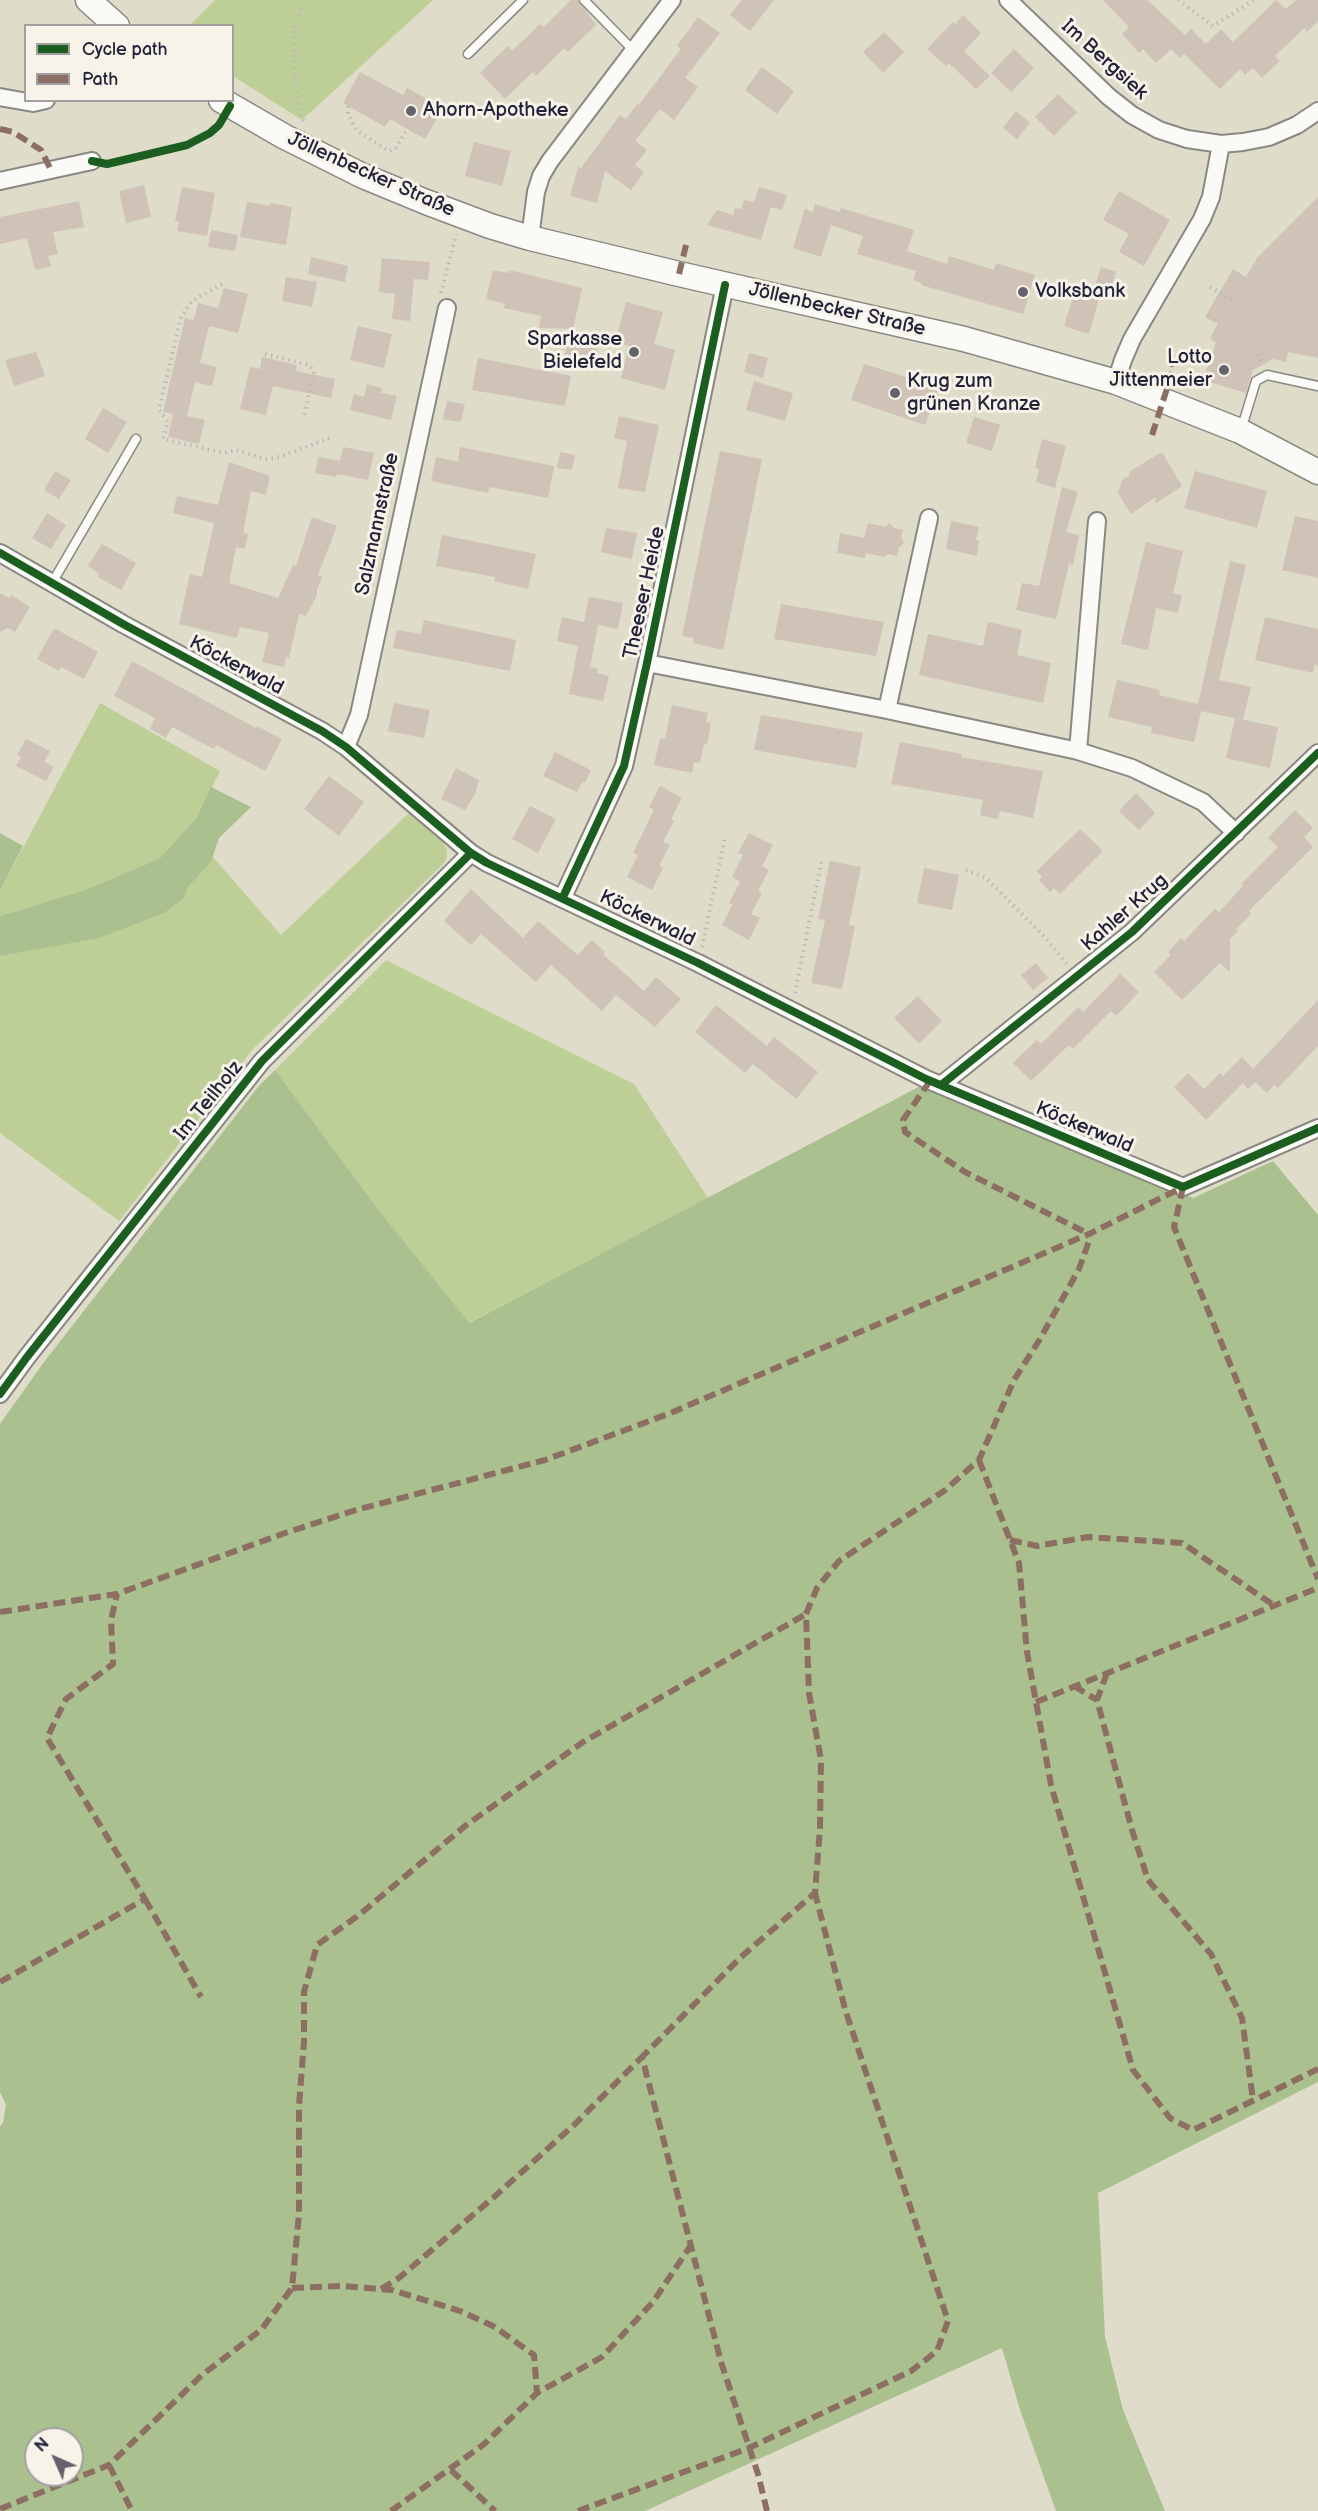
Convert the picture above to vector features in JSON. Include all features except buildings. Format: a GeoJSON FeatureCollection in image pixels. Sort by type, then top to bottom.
{"type":"FeatureCollection","features":[{"type":"Feature","properties":{"kind":"main road"},"geometry":{"type":"LineString","coordinates":[[88,0],[115,24]]}},
{"type":"Feature","properties":{"kind":"main road","name":"Jöllenbecker Straße"},"geometry":{"type":"LineString","coordinates":[[224,102],[285,137],[363,176],[460,215],[530,238],[964,339],[1116,382],[1240,431],[1318,472]]}},
{"type":"Feature","properties":{"kind":"street"},"geometry":{"type":"LineString","coordinates":[[530,238],[536,192],[545,168],[672,0]]}},
{"type":"Feature","properties":{"kind":"street","name":"Im Bergsiek"},"geometry":{"type":"LineString","coordinates":[[1008,0],[1109,97],[1132,115],[1168,133],[1187,139],[1221,144],[1269,137],[1297,126],[1318,111]]}},
{"type":"Feature","properties":{"kind":"street"},"geometry":{"type":"LineString","coordinates":[[0,97],[24,101]]}},
{"type":"Feature","properties":{"kind":"street"},"geometry":{"type":"LineString","coordinates":[[1116,382],[1122,360],[1132,339],[1202,219],[1210,197],[1221,144]]}},
{"type":"Feature","properties":{"kind":"street"},"geometry":{"type":"LineString","coordinates":[[0,181],[92,161]]}},
{"type":"Feature","properties":{"kind":"street","name":"Theeser Heide"},"geometry":{"type":"LineString","coordinates":[[563,897],[620,777],[647,663],[725,285]]}},
{"type":"Feature","properties":{"kind":"street","name":"Salzmannstraße"},"geometry":{"type":"LineString","coordinates":[[346,747],[359,715],[447,308]]}},
{"type":"Feature","properties":{"kind":"street"},"geometry":{"type":"LineString","coordinates":[[929,518],[887,710],[1078,751],[1132,768],[1203,802],[1236,833]]}},
{"type":"Feature","properties":{"kind":"street"},"geometry":{"type":"LineString","coordinates":[[1078,751],[1096,522]]}},
{"type":"Feature","properties":{"kind":"street","name":"Köckerwald"},"geometry":{"type":"LineString","coordinates":[[0,553],[123,624],[322,731],[346,747],[471,853],[698,963],[941,1085],[1183,1188],[1318,1128]]}},
{"type":"Feature","properties":{"kind":"street","name":"Theeser Heide"},"geometry":{"type":"LineString","coordinates":[[647,663],[887,710]]}},
{"type":"Feature","properties":{"kind":"street","name":"Kahler Krug"},"geometry":{"type":"LineString","coordinates":[[941,1085],[1148,918],[1318,753]]}},
{"type":"Feature","properties":{"kind":"street","name":"Im Teilholz"},"geometry":{"type":"LineString","coordinates":[[0,1394],[27,1356],[250,1075],[285,1037],[471,853]]}},
{"type":"Feature","properties":{"kind":"lane"},"geometry":{"type":"LineString","coordinates":[[468,54],[523,0]]}},
{"type":"Feature","properties":{"kind":"lane"},"geometry":{"type":"LineString","coordinates":[[584,0],[634,51]]}},
{"type":"Feature","properties":{"kind":"lane"},"geometry":{"type":"LineString","coordinates":[[1240,431],[1256,381],[1267,375],[1318,386]]}},
{"type":"Feature","properties":{"kind":"lane"},"geometry":{"type":"LineString","coordinates":[[52,583],[136,439]]}},
{"type":"Feature","properties":{"kind":"path"},"geometry":{"type":"LineString","coordinates":[[305,0],[294,28],[294,69],[300,115],[305,125]]}},
{"type":"Feature","properties":{"kind":"path"},"geometry":{"type":"LineString","coordinates":[[1178,0],[1213,26],[1254,0]]}},
{"type":"Feature","properties":{"kind":"path"},"geometry":{"type":"LineString","coordinates":[[348,106],[348,114],[356,130],[389,151],[396,148],[406,129]]}},
{"type":"Feature","properties":{"kind":"path"},"geometry":{"type":"LineString","coordinates":[[447,308],[440,299],[460,215]]}},
{"type":"Feature","properties":{"kind":"path"},"geometry":{"type":"LineString","coordinates":[[222,284],[192,301],[180,317],[159,410],[168,422],[164,439],[224,453],[236,450],[266,459],[279,457],[333,436]]}},
{"type":"Feature","properties":{"kind":"path"},"geometry":{"type":"LineString","coordinates":[[1210,287],[1232,300]]}},
{"type":"Feature","properties":{"kind":"path"},"geometry":{"type":"LineString","coordinates":[[265,354],[309,365],[314,372],[304,417]]}},
{"type":"Feature","properties":{"kind":"path"},"geometry":{"type":"LineString","coordinates":[[698,963],[725,837]]}},
{"type":"Feature","properties":{"kind":"path"},"geometry":{"type":"LineString","coordinates":[[791,1011],[822,858]]}},
{"type":"Feature","properties":{"kind":"path"},"geometry":{"type":"LineString","coordinates":[[966,870],[979,874],[990,882],[1048,941],[1077,976]]}},
{"type":"Feature","properties":{"kind":"green space"},"geometry":{"type":"Polygon","coordinates":[[[215,0],[433,0],[302,120],[234,77],[234,24],[191,24],[215,0]]]}},
{"type":"Feature","properties":{"kind":"green space"},"geometry":{"type":"Polygon","coordinates":[[[100,703],[220,771],[197,817],[159,859],[82,891],[0,916],[0,891],[100,703]]]}},
{"type":"Feature","properties":{"kind":"green space"},"geometry":{"type":"Polygon","coordinates":[[[211,787],[251,807],[219,838],[211,862],[188,887],[184,898],[164,913],[99,938],[0,956],[0,916],[82,891],[159,859],[197,817],[211,787]]]}},
{"type":"Feature","properties":{"kind":"green space"},"geometry":{"type":"Polygon","coordinates":[[[409,813],[443,842],[447,850],[444,863],[252,1050],[119,1221],[0,1133],[0,956],[184,898],[188,887],[213,857],[281,935],[409,813]]]}},
{"type":"Feature","properties":{"kind":"green space"},"geometry":{"type":"Polygon","coordinates":[[[0,833],[23,846],[0,891],[0,833]]]}},
{"type":"Feature","properties":{"kind":"green space"},"geometry":{"type":"Polygon","coordinates":[[[386,960],[634,1084],[708,1198],[468,1323],[381,1213],[275,1070],[386,960]]]}},
{"type":"Feature","properties":{"kind":"green space"},"geometry":{"type":"Polygon","coordinates":[[[275,1070],[381,1213],[469,1323],[930,1081],[1193,1198],[1273,1161],[1318,1215],[1318,2082],[1098,2193],[1105,2337],[1123,2410],[1165,2511],[1056,2511],[1020,2410],[1002,2348],[645,2511],[0,2511],[0,2126],[3,2123],[6,2105],[0,2092],[0,1424],[44,1362],[258,1087],[275,1070]]]}},
{"type":"Feature","properties":{"kind":"marked path"},"geometry":{"type":"LineString","coordinates":[[0,129],[13,132],[41,150],[51,170]]}},
{"type":"Feature","properties":{"kind":"marked path"},"geometry":{"type":"LineString","coordinates":[[679,274],[687,241]]}},
{"type":"Feature","properties":{"kind":"marked path"},"geometry":{"type":"LineString","coordinates":[[1152,435],[1174,367],[1171,359]]}},
{"type":"Feature","properties":{"kind":"marked path"},"geometry":{"type":"LineString","coordinates":[[930,1081],[903,1120],[905,1132],[965,1172],[1089,1234]]}},
{"type":"Feature","properties":{"kind":"marked path"},"geometry":{"type":"LineString","coordinates":[[1183,1187],[1174,1227],[1318,1579]]}},
{"type":"Feature","properties":{"kind":"marked path"},"geometry":{"type":"LineString","coordinates":[[0,1612],[117,1594],[285,1533],[356,1510],[545,1460],[668,1414],[1089,1234],[1183,1187]]}},
{"type":"Feature","properties":{"kind":"marked path"},"geometry":{"type":"LineString","coordinates":[[767,2511],[758,2474],[721,2362],[642,2057],[741,1957],[815,1893],[820,1828],[821,1760],[809,1693],[806,1614],[817,1588],[839,1561],[944,1491],[979,1460],[1014,1380],[1079,1269],[1089,1241],[1089,1234]]}},
{"type":"Feature","properties":{"kind":"marked path"},"geometry":{"type":"LineString","coordinates":[[979,1460],[1019,1563],[1027,1652],[1051,1785],[1133,2070],[1170,2118],[1193,2130],[1318,2069]]}},
{"type":"Feature","properties":{"kind":"marked path"},"geometry":{"type":"LineString","coordinates":[[1010,1540],[1037,1546],[1088,1537],[1182,1543],[1275,1606]]}},
{"type":"Feature","properties":{"kind":"marked path"},"geometry":{"type":"LineString","coordinates":[[1036,1702],[1318,1588]]}},
{"type":"Feature","properties":{"kind":"marked path"},"geometry":{"type":"LineString","coordinates":[[0,1982],[145,1899],[47,1738],[66,1699],[113,1664],[111,1620],[117,1594]]}},
{"type":"Feature","properties":{"kind":"marked path"},"geometry":{"type":"LineString","coordinates":[[0,2509],[109,2465],[202,2375],[261,2330],[292,2288],[299,2214],[299,2106],[304,2042],[304,1992],[317,1945],[359,1915],[465,1826],[583,1742],[806,1614]]}},
{"type":"Feature","properties":{"kind":"marked path"},"geometry":{"type":"LineString","coordinates":[[1107,1673],[1097,1700],[1148,1880],[1211,1954],[1242,2018],[1253,2100]]}},
{"type":"Feature","properties":{"kind":"marked path"},"geometry":{"type":"LineString","coordinates":[[1074,1686],[1097,1700]]}},
{"type":"Feature","properties":{"kind":"marked path"},"geometry":{"type":"LineString","coordinates":[[578,2511],[749,2448],[911,2371],[937,2351],[948,2321],[845,2009],[815,1893]]}},
{"type":"Feature","properties":{"kind":"marked path"},"geometry":{"type":"LineString","coordinates":[[145,1899],[201,1997]]}},
{"type":"Feature","properties":{"kind":"marked path"},"geometry":{"type":"LineString","coordinates":[[381,2289],[399,2278],[494,2197],[574,2125],[642,2057]]}},
{"type":"Feature","properties":{"kind":"marked path"},"geometry":{"type":"LineString","coordinates":[[391,2511],[483,2445],[537,2393],[602,2357],[653,2302],[691,2245]]}},
{"type":"Feature","properties":{"kind":"marked path"},"geometry":{"type":"LineString","coordinates":[[292,2288],[343,2286],[392,2290],[460,2311],[495,2327],[534,2355],[537,2393]]}},
{"type":"Feature","properties":{"kind":"marked path"},"geometry":{"type":"LineString","coordinates":[[109,2465],[132,2511]]}},
{"type":"Feature","properties":{"kind":"marked path"},"geometry":{"type":"LineString","coordinates":[[451,2470],[495,2511]]}},
{"type":"Feature","properties":{"kind":"cycle path"},"geometry":{"type":"LineString","coordinates":[[92,161],[107,164],[187,145],[210,133],[219,125],[230,106]]}},
{"type":"Feature","properties":{"kind":"cycle path"},"geometry":{"type":"LineString","coordinates":[[563,897],[624,766],[725,285]]}},
{"type":"Feature","properties":{"kind":"cycle path"},"geometry":{"type":"LineString","coordinates":[[0,553],[123,624],[322,731],[346,747],[471,853],[487,863],[698,963],[926,1079],[1183,1187],[1318,1128]]}},
{"type":"Feature","properties":{"kind":"cycle path"},"geometry":{"type":"LineString","coordinates":[[941,1085],[1132,932],[1318,753]]}},
{"type":"Feature","properties":{"kind":"cycle path"},"geometry":{"type":"LineString","coordinates":[[0,1394],[262,1061],[471,853]]}},
{"type":"Feature","properties":{"kind":"place","name":"Ahorn-Apotheke"},"geometry":{"type":"Point","coordinates":[411,111]}},
{"type":"Feature","properties":{"kind":"place","name":"Volksbank"},"geometry":{"type":"Point","coordinates":[1023,292]}},
{"type":"Feature","properties":{"kind":"place","name":"Sparkasse Bielefeld"},"geometry":{"type":"Point","coordinates":[634,352]}},
{"type":"Feature","properties":{"kind":"place","name":"Lotto Jittenmeier"},"geometry":{"type":"Point","coordinates":[1224,370]}},
{"type":"Feature","properties":{"kind":"place","name":"Krug zum grünen Kranze"},"geometry":{"type":"Point","coordinates":[895,393]}}]}
